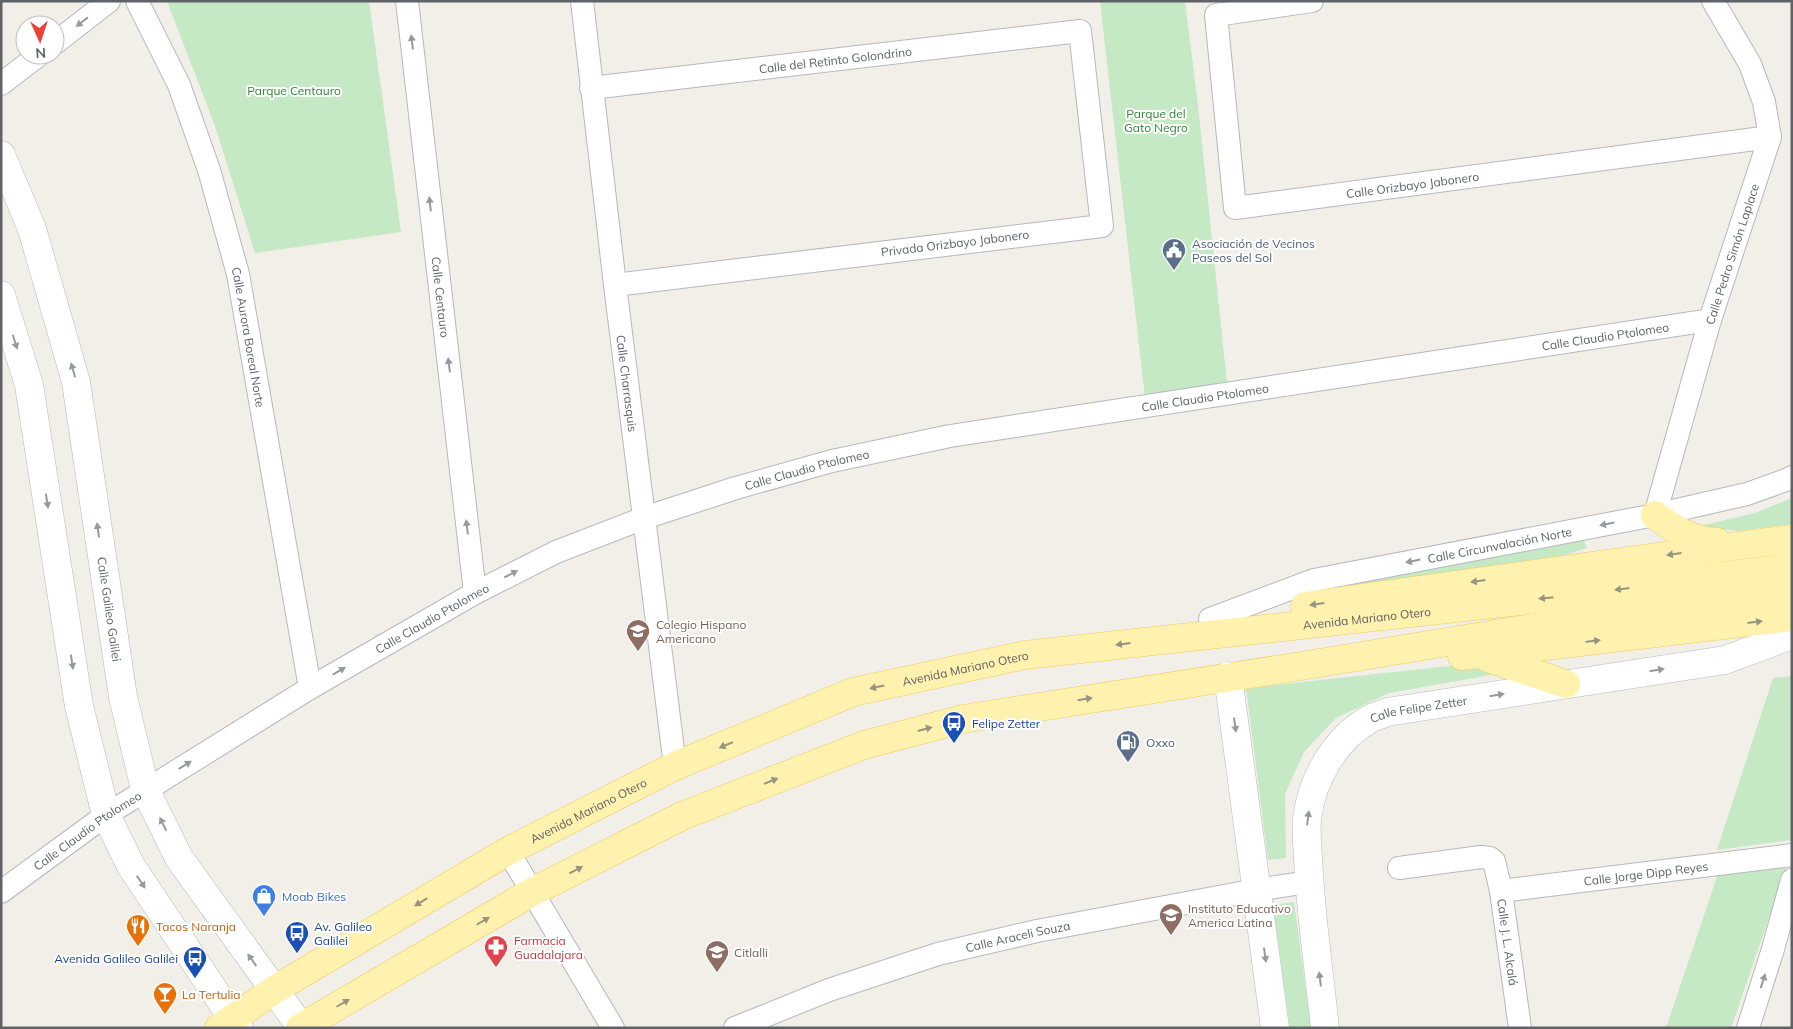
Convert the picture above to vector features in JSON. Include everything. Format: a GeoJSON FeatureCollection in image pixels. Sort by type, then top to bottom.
{"type":"FeatureCollection","features":[{"type":"Feature","properties":{"kind":"main road"},"geometry":{"type":"LineString","coordinates":[[1655,515],[1683,535],[1707,542],[1743,545]]}},
{"type":"Feature","properties":{"kind":"main road"},"geometry":{"type":"LineString","coordinates":[[1149,640],[1210,619],[1743,545],[1792,540]]}},
{"type":"Feature","properties":{"kind":"main road","name":"Avenida Mariano Otero"},"geometry":{"type":"LineString","coordinates":[[301,1028],[532,892],[682,816],[864,745],[963,719],[1301,666],[1792,567]]}},
{"type":"Feature","properties":{"kind":"main road","name":"Avenida Mariano Otero"},"geometry":{"type":"LineString","coordinates":[[230,1024],[274,990],[508,850],[675,766],[853,692],[1025,655],[1149,640],[1597,605],[1792,592]]}},
{"type":"Feature","properties":{"kind":"main road"},"geometry":{"type":"LineString","coordinates":[[1301,666],[1480,655],[1792,617]]}},
{"type":"Feature","properties":{"kind":"main road"},"geometry":{"type":"LineString","coordinates":[[1480,655],[1566,684]]}},
{"type":"Feature","properties":{"kind":"street"},"geometry":{"type":"LineString","coordinates":[[65,35],[109,1]]}},
{"type":"Feature","properties":{"kind":"street","name":"Calle Aurora Boreal Norte"},"geometry":{"type":"LineString","coordinates":[[137,1],[179,85],[209,170],[238,274],[310,688]]}},
{"type":"Feature","properties":{"kind":"street","name":"Calle Centauro"},"geometry":{"type":"LineString","coordinates":[[407,1],[474,592]]}},
{"type":"Feature","properties":{"kind":"street","name":"Calle Charrasquis"},"geometry":{"type":"LineString","coordinates":[[582,1],[591,88],[675,766]]}},
{"type":"Feature","properties":{"kind":"street","name":"Calle Orizbayo Jabonero"},"geometry":{"type":"LineString","coordinates":[[1312,1],[1216,15],[1235,208],[1770,137]]}},
{"type":"Feature","properties":{"kind":"street","name":"Calle Pedro Simón Laplace"},"geometry":{"type":"LineString","coordinates":[[1655,515],[1710,320],[1770,137],[1764,102],[1750,64],[1713,1]]}},
{"type":"Feature","properties":{"kind":"street","name":"Calle del Retinto Golondrino"},"geometry":{"type":"LineString","coordinates":[[591,88],[1080,31]]}},
{"type":"Feature","properties":{"kind":"street","name":"Privada Orizbayo Jabonero"},"geometry":{"type":"LineString","coordinates":[[615,285],[1102,226],[1080,31]]}},
{"type":"Feature","properties":{"kind":"street"},"geometry":{"type":"LineString","coordinates":[[1,84],[26,65]]}},
{"type":"Feature","properties":{"kind":"street","name":"Calle Galileo Galilei"},"geometry":{"type":"LineString","coordinates":[[1,155],[32,229],[76,382],[123,697],[145,789],[179,858],[301,1028]]}},
{"type":"Feature","properties":{"kind":"street"},"geometry":{"type":"LineString","coordinates":[[1,295],[29,386],[79,706],[106,815],[131,866],[230,1024]]}},
{"type":"Feature","properties":{"kind":"street","name":"Calle Claudio Ptolomeo"},"geometry":{"type":"LineString","coordinates":[[1,892],[106,815],[145,789],[310,688],[474,592],[556,552],[644,518],[736,488],[832,461],[933,439],[1710,320]]}},
{"type":"Feature","properties":{"kind":"street","name":"Calle Circunvalación Norte"},"geometry":{"type":"LineString","coordinates":[[1210,619],[1314,580],[1655,515],[1747,494],[1792,477]]}},
{"type":"Feature","properties":{"kind":"street","name":"Calle Felipe Zetter"},"geometry":{"type":"LineString","coordinates":[[1325,1028],[1308,882],[1307,818],[1317,780],[1344,740],[1356,729],[1370,719],[1388,712],[1725,660],[1792,635]]}},
{"type":"Feature","properties":{"kind":"street"},"geometry":{"type":"LineString","coordinates":[[1725,660],[1792,656]]}},
{"type":"Feature","properties":{"kind":"street"},"geometry":{"type":"LineString","coordinates":[[1228,676],[1275,1028]]}},
{"type":"Feature","properties":{"kind":"street"},"geometry":{"type":"LineString","coordinates":[[508,850],[613,1028]]}},
{"type":"Feature","properties":{"kind":"street","name":"Calle Jorge Dipp Reyes"},"geometry":{"type":"LineString","coordinates":[[1501,891],[1792,855]]}},
{"type":"Feature","properties":{"kind":"street","name":"Calle J. L. Alcalá"},"geometry":{"type":"LineString","coordinates":[[1399,868],[1482,857],[1490,858],[1495,865],[1501,891],[1520,1028]]}},
{"type":"Feature","properties":{"kind":"street"},"geometry":{"type":"LineString","coordinates":[[1748,1028],[1792,880]]}},
{"type":"Feature","properties":{"kind":"street","name":"Calle Araceli Souza"},"geometry":{"type":"LineString","coordinates":[[735,1028],[829,990],[938,954],[1037,930],[1308,882]]}},
{"type":"Feature","properties":{"kind":"green space","name":"Parque Centauro"},"geometry":{"type":"Polygon","coordinates":[[[167,1],[369,1],[401,232],[255,253],[215,126],[167,1]]]}},
{"type":"Feature","properties":{"kind":"green space","name":"Parque del Gato Negro"},"geometry":{"type":"Polygon","coordinates":[[[1100,1],[1185,1],[1198,105],[1227,383],[1145,398],[1100,1]]]}},
{"type":"Feature","properties":{"kind":"green space"},"geometry":{"type":"Polygon","coordinates":[[[1792,498],[1792,524],[1738,531],[1700,526],[1755,513],[1792,498]]]}},
{"type":"Feature","properties":{"kind":"green space"},"geometry":{"type":"Polygon","coordinates":[[[1583,538],[1587,548],[1552,559],[1354,588],[1353,583],[1583,538]]]}},
{"type":"Feature","properties":{"kind":"green space"},"geometry":{"type":"Polygon","coordinates":[[[1486,662],[1508,672],[1389,693],[1336,718],[1304,752],[1285,794],[1286,858],[1268,860],[1246,688],[1486,662]]]}},
{"type":"Feature","properties":{"kind":"green space"},"geometry":{"type":"Polygon","coordinates":[[[1792,676],[1792,840],[1717,850],[1773,678],[1792,676]]]}},
{"type":"Feature","properties":{"kind":"green space"},"geometry":{"type":"Polygon","coordinates":[[[1788,863],[1731,1028],[1666,1028],[1719,871],[1788,863]]]}},
{"type":"Feature","properties":{"kind":"green space"},"geometry":{"type":"Polygon","coordinates":[[[1294,902],[1311,1028],[1290,1028],[1273,905],[1294,902]]]}},
{"type":"Feature","properties":{"kind":"place","name":"Asociación de Vecinos Paseos del Sol"},"geometry":{"type":"Point","coordinates":[1174,271]}},
{"type":"Feature","properties":{"kind":"place","name":"Colegio Hispano Americano"},"geometry":{"type":"Point","coordinates":[638,652]}},
{"type":"Feature","properties":{"kind":"place","name":"Felipe Zetter"},"geometry":{"type":"Point","coordinates":[954,744]}},
{"type":"Feature","properties":{"kind":"place","name":"Oxxo"},"geometry":{"type":"Point","coordinates":[1128,763]}},
{"type":"Feature","properties":{"kind":"place","name":"Moab Bikes"},"geometry":{"type":"Point","coordinates":[264,917]}},
{"type":"Feature","properties":{"kind":"place","name":"Instituto Educativo America Latina"},"geometry":{"type":"Point","coordinates":[1171,936]}},
{"type":"Feature","properties":{"kind":"place","name":"Tacos Naranja"},"geometry":{"type":"Point","coordinates":[138,947]}},
{"type":"Feature","properties":{"kind":"place","name":"Av. Galileo Galilei"},"geometry":{"type":"Point","coordinates":[297,954]}},
{"type":"Feature","properties":{"kind":"place","name":"Farmacia Guadalajara"},"geometry":{"type":"Point","coordinates":[496,968]}},
{"type":"Feature","properties":{"kind":"place","name":"Citlalli"},"geometry":{"type":"Point","coordinates":[717,973]}},
{"type":"Feature","properties":{"kind":"place","name":"Avenida Galileo Galilei"},"geometry":{"type":"Point","coordinates":[195,979]}},
{"type":"Feature","properties":{"kind":"place","name":"La Tertulia"},"geometry":{"type":"Point","coordinates":[165,1015]}}]}
